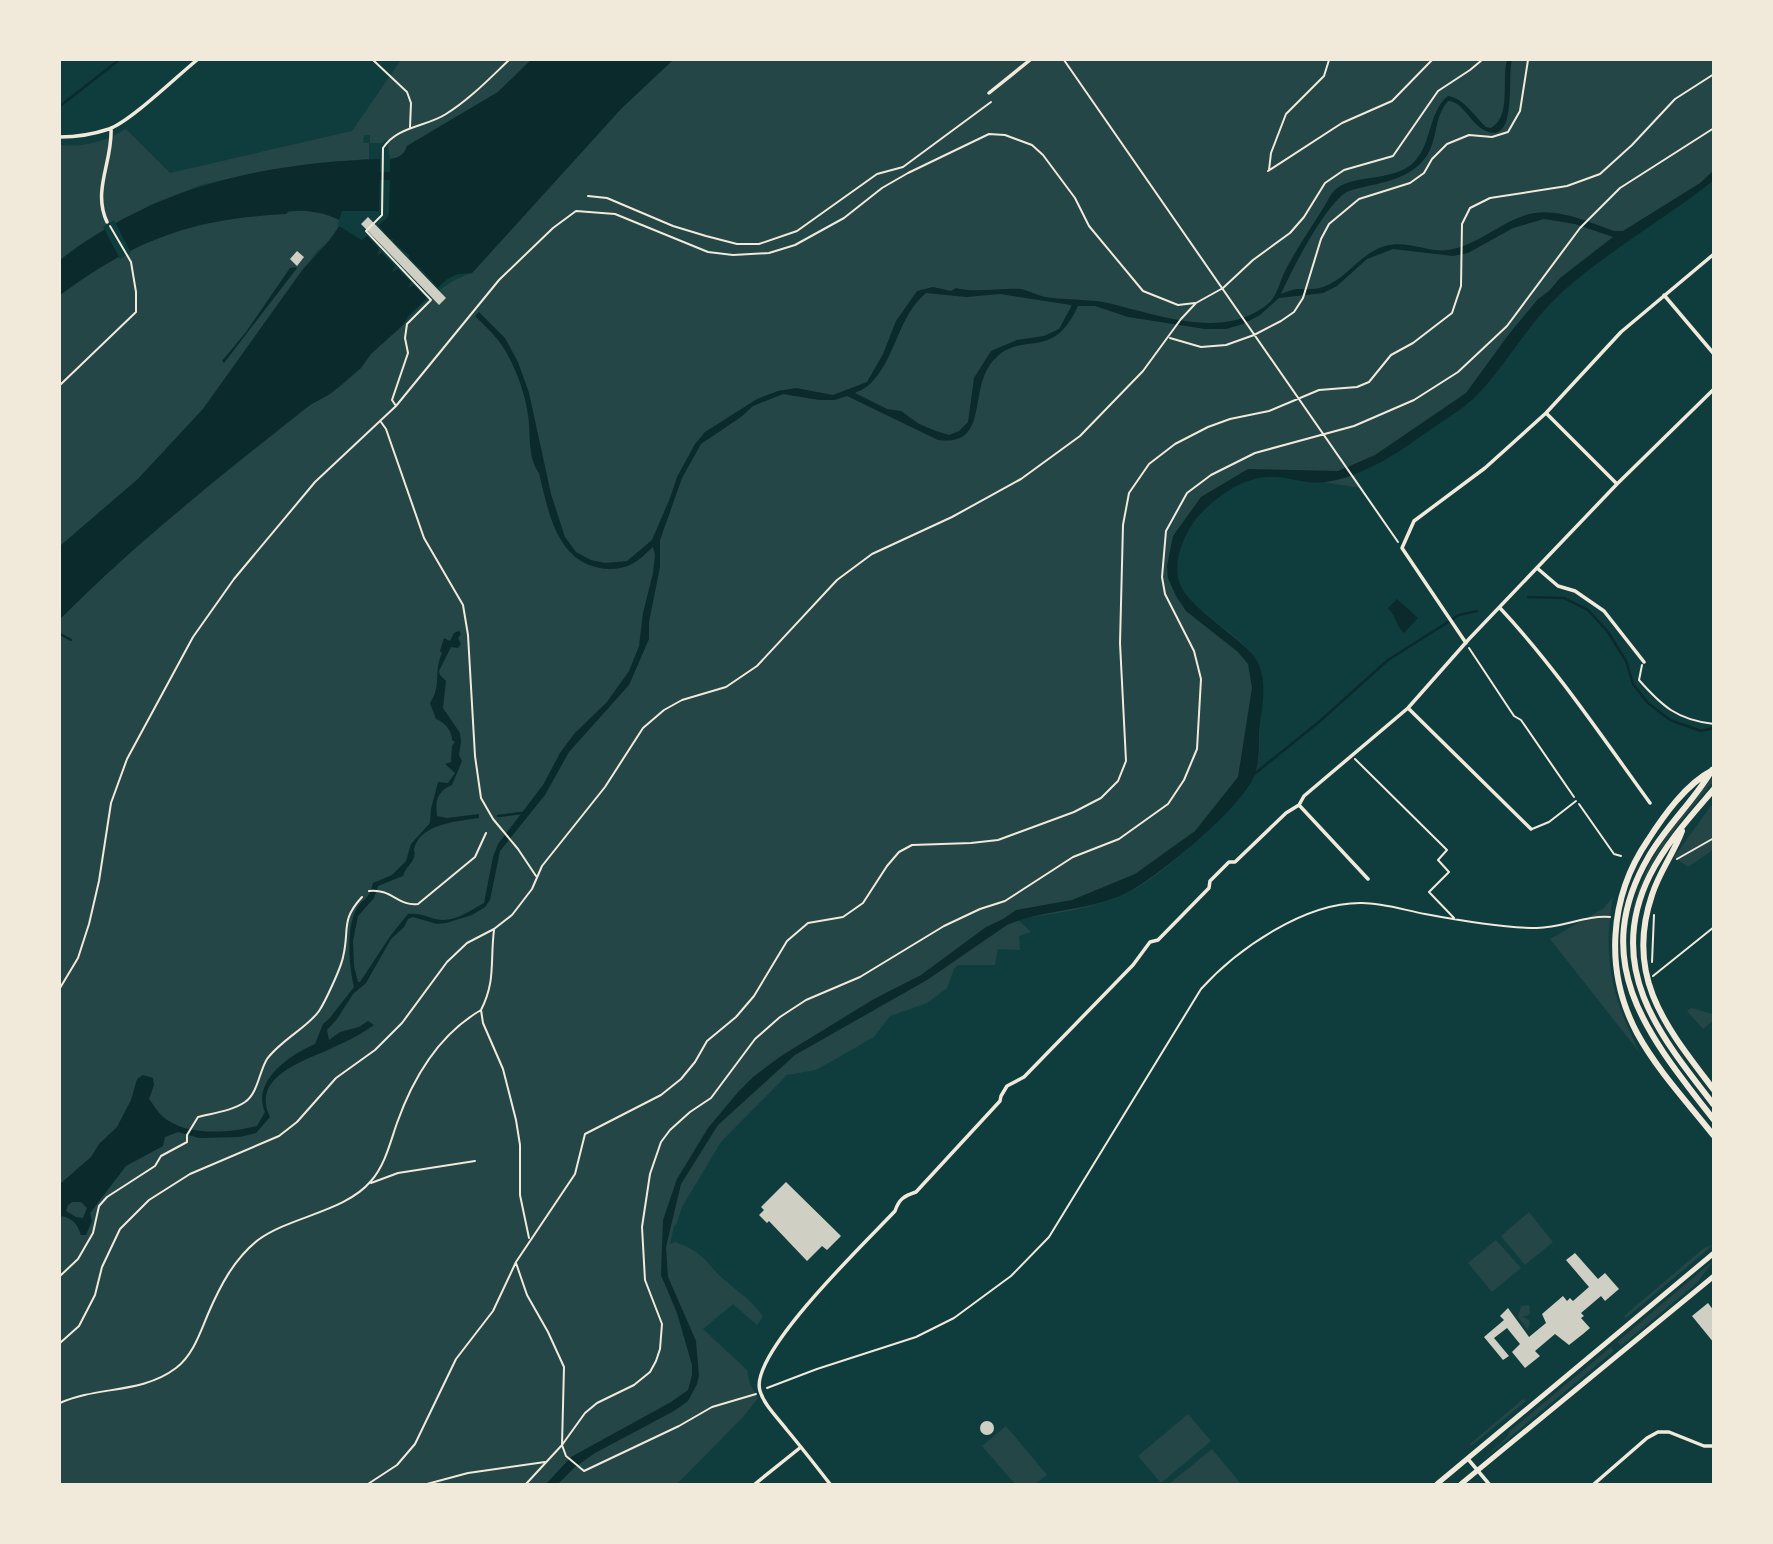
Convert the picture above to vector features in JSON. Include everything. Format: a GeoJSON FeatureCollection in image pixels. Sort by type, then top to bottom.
{"type":"FeatureCollection","features":[{"type":"Feature","properties":{"kind":"highway"},"geometry":{"type":"LineString","coordinates":[[1713,769],[1661,836],[1643,866],[1628,908],[1624,946],[1632,997],[1644,1024],[1670,1065],[1713,1120]]}},
{"type":"Feature","properties":{"kind":"highway"},"geometry":{"type":"LineString","coordinates":[[1713,769],[1693,784],[1639,853],[1619,906],[1615,942],[1620,992],[1637,1033],[1713,1136]]}},
{"type":"Feature","properties":{"kind":"highway"},"geometry":{"type":"LineString","coordinates":[[1713,789],[1659,858],[1644,889],[1634,930],[1634,958],[1641,994],[1653,1021],[1713,1105]]}},
{"type":"Feature","properties":{"kind":"highway"},"geometry":{"type":"LineString","coordinates":[[1683,826],[1651,897],[1645,925],[1647,977],[1664,1023],[1713,1090]]}},
{"type":"Feature","properties":{"kind":"main road"},"geometry":{"type":"LineString","coordinates":[[1437,1485],[1713,1253]]}},
{"type":"Feature","properties":{"kind":"main road"},"geometry":{"type":"LineString","coordinates":[[1461,1485],[1713,1276]]}},
{"type":"Feature","properties":{"kind":"street"},"geometry":{"type":"LineString","coordinates":[[60,137],[111,128],[197,60]]}},
{"type":"Feature","properties":{"kind":"street"},"geometry":{"type":"LineString","coordinates":[[989,93],[1030,60]]}},
{"type":"Feature","properties":{"kind":"street"},"geometry":{"type":"LineString","coordinates":[[107,222],[101,206],[100,191],[111,152],[111,128]]}},
{"type":"Feature","properties":{"kind":"street"},"geometry":{"type":"LineString","coordinates":[[1466,643],[1402,548],[1414,521],[1467,483],[1546,413],[1598,355],[1713,254]]}},
{"type":"Feature","properties":{"kind":"street"},"geometry":{"type":"LineString","coordinates":[[1664,295],[1713,354]]}},
{"type":"Feature","properties":{"kind":"street"},"geometry":{"type":"LineString","coordinates":[[830,1485],[769,1407],[760,1391],[758,1378],[773,1349],[808,1302],[895,1211],[897,1203],[904,1196],[916,1192],[1000,1101],[1007,1086],[1024,1077],[1133,965],[1150,942],[1158,940],[1209,888],[1210,881],[1229,862],[1235,862],[1286,813],[1299,805],[1304,796],[1408,708],[1617,484],[1713,389]]}},
{"type":"Feature","properties":{"kind":"street"},"geometry":{"type":"LineString","coordinates":[[1546,413],[1617,484]]}},
{"type":"Feature","properties":{"kind":"street"},"geometry":{"type":"LineString","coordinates":[[1537,568],[1558,586],[1576,591],[1604,611],[1644,662]]}},
{"type":"Feature","properties":{"kind":"street"},"geometry":{"type":"LineString","coordinates":[[1500,608],[1558,676],[1650,803]]}},
{"type":"Feature","properties":{"kind":"street"},"geometry":{"type":"LineString","coordinates":[[1408,708],[1531,829]]}},
{"type":"Feature","properties":{"kind":"street"},"geometry":{"type":"LineString","coordinates":[[1299,805],[1367,879]]}},
{"type":"Feature","properties":{"kind":"street"},"geometry":{"type":"LineString","coordinates":[[1594,1485],[1647,1438],[1658,1432],[1668,1432],[1704,1446],[1713,1446]]}},
{"type":"Feature","properties":{"kind":"street"},"geometry":{"type":"LineString","coordinates":[[755,1485],[801,1447]]}},
{"type":"Feature","properties":{"kind":"street"},"geometry":{"type":"LineString","coordinates":[[1468,1459],[1489,1485]]}},
{"type":"Feature","properties":{"kind":"lane"},"geometry":{"type":"LineString","coordinates":[[1531,829],[1549,822],[1576,801]]}},
{"type":"Feature","properties":{"kind":"path"},"geometry":{"type":"LineString","coordinates":[[373,60],[407,92],[411,103],[410,128]]}},
{"type":"Feature","properties":{"kind":"path"},"geometry":{"type":"LineString","coordinates":[[396,406],[392,400],[408,353],[405,338],[407,324],[431,300],[366,231],[382,215],[385,144],[410,128],[445,115],[509,60]]}},
{"type":"Feature","properties":{"kind":"path"},"geometry":{"type":"LineString","coordinates":[[1063,60],[1402,548]]}},
{"type":"Feature","properties":{"kind":"path"},"geometry":{"type":"LineString","coordinates":[[1328,60],[1324,76],[1286,114],[1271,153],[1268,171],[1342,123],[1392,101],[1432,60]]}},
{"type":"Feature","properties":{"kind":"path"},"geometry":{"type":"LineString","coordinates":[[60,1343],[79,1326],[120,1229],[149,1200],[190,1174],[279,1136],[297,1122],[336,1078],[375,1050],[402,1023],[447,962],[467,943],[494,929],[512,915],[532,888],[536,876],[605,787],[643,728],[664,710],[682,700],[726,687],[757,666],[836,580],[872,554],[952,517],[1021,479],[1080,436],[1143,371],[1196,303],[1223,288],[1253,260],[1290,233],[1304,217],[1325,183],[1344,170],[1393,156],[1438,91],[1482,60]]}},
{"type":"Feature","properties":{"kind":"path"},"geometry":{"type":"LineString","coordinates":[[1169,338],[1201,347],[1226,345],[1254,335],[1294,312],[1308,286],[1321,239],[1329,224],[1359,199],[1410,183],[1424,173],[1432,159],[1447,144],[1469,135],[1492,137],[1508,132],[1520,111],[1528,60]]}},
{"type":"Feature","properties":{"kind":"path"},"geometry":{"type":"LineString","coordinates":[[368,1485],[397,1465],[415,1444],[456,1359],[493,1311],[516,1262],[575,1174],[585,1135],[661,1095],[681,1080],[707,1041],[736,1017],[754,996],[787,941],[808,923],[843,918],[863,903],[887,866],[899,852],[912,845],[998,840],[1074,812],[1101,798],[1118,781],[1126,761],[1120,643],[1123,525],[1129,493],[1149,464],[1175,444],[1208,427],[1230,419],[1269,411],[1319,390],[1357,387],[1369,382],[1391,355],[1413,343],[1452,313],[1461,286],[1462,223],[1470,208],[1490,198],[1567,186],[1600,174],[1632,145],[1675,99],[1713,74]]}},
{"type":"Feature","properties":{"kind":"path"},"geometry":{"type":"LineString","coordinates":[[588,196],[607,198],[673,226],[706,236],[737,244],[759,244],[797,231],[877,174],[903,167],[991,102]]}},
{"type":"Feature","properties":{"kind":"path"},"geometry":{"type":"LineString","coordinates":[[526,1485],[562,1445],[585,1413],[597,1403],[643,1378],[650,1372],[659,1355],[662,1324],[643,1272],[642,1227],[650,1174],[665,1136],[690,1112],[711,1098],[755,1039],[806,1000],[860,977],[944,926],[1005,901],[1073,857],[1119,839],[1168,804],[1184,780],[1197,750],[1201,679],[1194,651],[1165,594],[1162,576],[1166,531],[1187,492],[1211,475],[1255,453],[1354,426],[1414,400],[1458,372],[1507,326],[1580,228],[1620,188],[1713,128]]}},
{"type":"Feature","properties":{"kind":"path"},"geometry":{"type":"LineString","coordinates":[[60,988],[78,958],[89,924],[99,881],[111,803],[127,759],[185,652],[234,579],[315,482],[396,406],[517,262],[552,228],[576,211],[615,214],[708,252],[733,255],[769,253],[795,245],[844,218],[882,188],[908,173],[989,134],[1005,135],[1032,145],[1043,155],[1075,198],[1090,226],[1143,291],[1178,305],[1196,303]]}},
{"type":"Feature","properties":{"kind":"path"},"geometry":{"type":"LineString","coordinates":[[60,385],[136,312],[131,262],[107,222]]}},
{"type":"Feature","properties":{"kind":"path"},"geometry":{"type":"LineString","coordinates":[[381,421],[424,538],[463,605],[468,635],[475,756],[481,798],[493,819],[536,876]]}},
{"type":"Feature","properties":{"kind":"path"},"geometry":{"type":"LineString","coordinates":[[1466,643],[1514,716],[1521,719],[1614,854],[1621,856]]}},
{"type":"Feature","properties":{"kind":"path"},"geometry":{"type":"LineString","coordinates":[[1644,662],[1639,680],[1657,701],[1677,715],[1713,724]]}},
{"type":"Feature","properties":{"kind":"path"},"geometry":{"type":"LineString","coordinates":[[1351,756],[1447,850],[1438,860],[1449,872],[1429,892],[1455,919]]}},
{"type":"Feature","properties":{"kind":"path"},"geometry":{"type":"LineString","coordinates":[[369,891],[385,891],[410,905],[418,904],[475,857],[485,833]]}},
{"type":"Feature","properties":{"kind":"path"},"geometry":{"type":"LineString","coordinates":[[1672,863],[1713,838]]}},
{"type":"Feature","properties":{"kind":"path"},"geometry":{"type":"LineString","coordinates":[[60,1276],[78,1259],[93,1233],[99,1206],[107,1197],[155,1166],[161,1156],[187,1142],[187,1135],[198,1117],[247,1101],[266,1062],[281,1043],[318,1012],[343,957],[350,910],[362,897]]}},
{"type":"Feature","properties":{"kind":"path"},"geometry":{"type":"LineString","coordinates":[[516,1262],[527,1295],[564,1367],[562,1445],[567,1458],[584,1471],[679,1426],[712,1407],[747,1398],[817,1369],[916,1337],[954,1318],[1012,1276],[1049,1237],[1200,989],[1215,973],[1258,940],[1282,926],[1308,915],[1360,902],[1455,919],[1537,928],[1576,923],[1594,917],[1612,917]]}},
{"type":"Feature","properties":{"kind":"path"},"geometry":{"type":"LineString","coordinates":[[1652,964],[1654,911]]}},
{"type":"Feature","properties":{"kind":"path"},"geometry":{"type":"LineString","coordinates":[[1652,970],[1652,977],[1713,927]]}},
{"type":"Feature","properties":{"kind":"path"},"geometry":{"type":"LineString","coordinates":[[370,1183],[382,1163],[407,1097],[422,1068],[454,1029],[481,1010],[492,985],[494,929]]}},
{"type":"Feature","properties":{"kind":"path"},"geometry":{"type":"LineString","coordinates":[[481,1010],[483,1023],[503,1069],[516,1120],[520,1145],[520,1195],[530,1239]]}},
{"type":"Feature","properties":{"kind":"path"},"geometry":{"type":"LineString","coordinates":[[60,1403],[143,1384],[179,1366],[196,1342],[234,1265],[251,1246],[281,1227],[345,1200],[370,1183],[398,1173],[475,1161]]}},
{"type":"Feature","properties":{"kind":"path"},"geometry":{"type":"LineString","coordinates":[[427,1485],[468,1473],[547,1462]]}},
{"type":"Feature","properties":{"kind":"shaded area"},"geometry":{"type":"Polygon","coordinates":[[[401,60],[531,60],[498,92],[407,146],[399,157],[390,159],[387,139],[382,143],[370,143],[370,135],[364,135],[363,143],[369,143],[369,159],[317,163],[201,185],[150,205],[60,260],[60,145],[94,143],[126,129],[170,173],[352,131],[401,60]]]}},
{"type":"Feature","properties":{"kind":"shaded area"},"geometry":{"type":"Polygon","coordinates":[[[531,60],[673,60],[621,109],[472,273],[458,274],[447,279],[371,354],[361,368],[330,394],[310,405],[182,508],[60,619],[60,546],[138,479],[203,409],[303,269],[339,226],[362,240],[387,218],[390,159],[401,156],[407,146],[498,92],[531,60]]]}},
{"type":"Feature","properties":{"kind":"shaded area"},"geometry":{"type":"Polygon","coordinates":[[[663,60],[1713,60],[1713,181],[1601,260],[1566,289],[1540,316],[1469,403],[1373,466],[1353,473],[1362,488],[1294,477],[1260,477],[1237,486],[1215,500],[1197,518],[1180,552],[1178,579],[1192,601],[1240,642],[1257,663],[1261,684],[1259,750],[1258,765],[1251,784],[1200,838],[1152,878],[1103,903],[1021,919],[1019,921],[1031,932],[1019,936],[1020,950],[998,949],[995,965],[958,965],[947,988],[927,1003],[890,1016],[874,1037],[816,1070],[787,1075],[721,1142],[682,1207],[670,1244],[675,1242],[686,1246],[700,1255],[763,1316],[757,1325],[733,1304],[703,1329],[747,1370],[750,1384],[758,1398],[744,1416],[677,1484],[60,1484],[60,619],[119,563],[242,458],[306,408],[346,382],[374,350],[434,294],[472,273],[663,60]]]}},
{"type":"Feature","properties":{"kind":"shaded area"},"geometry":{"type":"Polygon","coordinates":[[[1507,60],[1512,60],[1509,106],[1503,128],[1496,133],[1486,131],[1458,105],[1448,101],[1439,117],[1430,149],[1420,164],[1395,179],[1349,191],[1340,197],[1311,237],[1281,294],[1296,289],[1320,288],[1332,283],[1368,254],[1385,246],[1403,244],[1436,250],[1453,249],[1526,215],[1548,212],[1614,231],[1623,231],[1700,183],[1713,171],[1713,181],[1568,287],[1543,312],[1475,397],[1397,452],[1362,471],[1332,481],[1314,483],[1277,477],[1255,479],[1233,488],[1197,518],[1182,544],[1177,565],[1178,575],[1180,584],[1190,599],[1247,649],[1260,668],[1263,699],[1254,777],[1218,822],[1145,882],[1102,902],[1038,915],[1007,925],[927,980],[795,1055],[718,1125],[681,1184],[666,1247],[668,1277],[696,1341],[699,1376],[688,1401],[595,1453],[575,1467],[558,1484],[546,1484],[571,1457],[688,1390],[692,1365],[677,1313],[661,1275],[663,1220],[677,1179],[708,1128],[739,1091],[781,1056],[874,999],[921,975],[986,927],[1016,910],[1072,900],[1135,874],[1195,831],[1238,777],[1252,688],[1248,664],[1238,652],[1186,611],[1168,578],[1167,566],[1173,536],[1201,497],[1248,469],[1338,471],[1375,455],[1466,393],[1538,299],[1560,278],[1613,237],[1575,224],[1544,219],[1513,228],[1468,253],[1453,256],[1393,249],[1367,259],[1337,286],[1323,293],[1279,298],[1260,315],[1226,329],[1205,329],[1128,317],[1095,306],[1078,306],[1068,324],[1057,335],[1047,340],[1014,347],[992,362],[985,374],[972,426],[965,435],[954,440],[938,440],[847,396],[835,400],[819,400],[783,394],[753,406],[701,444],[682,478],[660,540],[660,567],[649,622],[649,639],[629,685],[569,752],[545,795],[500,851],[490,900],[485,907],[472,915],[446,923],[437,924],[413,917],[408,919],[404,927],[391,939],[366,983],[353,994],[327,1030],[329,1040],[340,1032],[359,1027],[368,1021],[374,1025],[347,1041],[294,1065],[273,1081],[267,1091],[266,1103],[270,1117],[256,1133],[240,1137],[199,1138],[178,1132],[165,1137],[163,1146],[126,1166],[90,1213],[92,1221],[86,1235],[81,1235],[72,1220],[62,1216],[60,1219],[60,1184],[91,1157],[99,1144],[117,1127],[131,1100],[137,1079],[143,1075],[153,1078],[154,1085],[149,1099],[162,1116],[172,1123],[208,1132],[257,1126],[265,1112],[262,1100],[269,1079],[285,1061],[315,1044],[323,1024],[354,987],[349,948],[356,910],[370,893],[373,883],[392,875],[406,861],[411,844],[430,823],[438,782],[448,783],[455,773],[445,764],[451,762],[452,746],[455,742],[447,727],[436,719],[430,703],[436,691],[438,667],[442,653],[440,651],[444,638],[450,641],[454,633],[459,631],[461,634],[458,638],[461,644],[458,648],[451,647],[439,671],[446,681],[443,708],[460,733],[459,755],[462,761],[452,785],[438,797],[437,816],[447,818],[479,814],[479,818],[453,822],[426,832],[419,838],[413,859],[403,876],[378,886],[374,898],[358,916],[353,941],[358,982],[408,914],[447,920],[484,903],[498,844],[543,785],[574,734],[607,702],[629,671],[639,646],[643,613],[653,573],[653,547],[632,564],[608,569],[585,563],[573,555],[564,544],[556,531],[533,459],[527,406],[518,378],[501,344],[475,316],[479,312],[505,338],[518,362],[529,393],[551,494],[565,537],[576,552],[591,560],[605,563],[627,561],[652,540],[677,477],[695,444],[705,432],[757,399],[778,391],[796,388],[833,395],[867,382],[883,354],[896,321],[917,291],[933,287],[951,291],[956,288],[1020,289],[1045,297],[1103,302],[1189,322],[1232,321],[1252,314],[1272,299],[1293,257],[1333,192],[1349,182],[1392,174],[1412,164],[1424,148],[1436,111],[1448,96],[1464,104],[1486,127],[1491,128],[1502,115],[1507,60]],[[926,293],[909,314],[878,375],[868,386],[855,393],[887,409],[901,411],[919,424],[949,435],[959,431],[968,422],[974,378],[991,351],[1017,340],[1044,336],[1059,329],[1071,307],[1000,294],[966,297],[926,293]],[[72,1202],[66,1211],[83,1218],[87,1208],[81,1202],[72,1202]]]}},
{"type":"Feature","properties":{"kind":"shaded area"},"geometry":{"type":"Polygon","coordinates":[[[380,159],[379,211],[342,211],[339,220],[315,212],[289,211],[286,214],[193,227],[166,235],[114,259],[60,295],[60,260],[133,214],[171,197],[252,173],[336,161],[380,159]]]}},
{"type":"Feature","properties":{"kind":"shaded area"},"geometry":{"type":"Polygon","coordinates":[[[307,210],[339,220],[334,236],[318,250],[203,409],[138,479],[60,546],[60,295],[130,249],[181,230],[216,220],[307,210]]]}},
{"type":"Feature","properties":{"kind":"shaded area"},"geometry":{"type":"Polygon","coordinates":[[[296,267],[224,363],[222,361],[246,332],[290,268],[296,267]]]}},
{"type":"Feature","properties":{"kind":"shaded area"},"geometry":{"type":"Polygon","coordinates":[[[1397,599],[1418,618],[1404,633],[1388,608],[1397,599]]]}},
{"type":"Feature","properties":{"kind":"shaded area"},"geometry":{"type":"Polygon","coordinates":[[[1713,777],[1713,782],[1674,830],[1653,863],[1644,880],[1631,921],[1636,900],[1651,861],[1686,809],[1713,777]]]}},
{"type":"Feature","properties":{"kind":"shaded area"},"geometry":{"type":"Polygon","coordinates":[[[1713,803],[1713,850],[1688,867],[1674,857],[1713,803]]]}},
{"type":"Feature","properties":{"kind":"shaded area"},"geometry":{"type":"Polygon","coordinates":[[[1613,897],[1609,939],[1612,977],[1622,1014],[1640,1053],[1550,939],[1604,908],[1613,897]]]}},
{"type":"Feature","properties":{"kind":"shaded area"},"geometry":{"type":"Polygon","coordinates":[[[1691,1008],[1713,1014],[1713,1021],[1703,1029],[1687,1011],[1691,1008]]]}},
{"type":"Feature","properties":{"kind":"shaded area"},"geometry":{"type":"Polygon","coordinates":[[[1529,1212],[1553,1242],[1525,1265],[1501,1236],[1529,1212]]]}},
{"type":"Feature","properties":{"kind":"shaded area"},"geometry":{"type":"Polygon","coordinates":[[[1496,1240],[1521,1268],[1492,1292],[1468,1263],[1496,1240]]]}},
{"type":"Feature","properties":{"kind":"shaded area"},"geometry":{"type":"Polygon","coordinates":[[[1713,1245],[1626,1318],[1624,1316],[1704,1248],[1713,1245]]]}},
{"type":"Feature","properties":{"kind":"shaded area"},"geometry":{"type":"Polygon","coordinates":[[[1713,1261],[1697,1283],[1621,1346],[1617,1342],[1713,1261]]]}},
{"type":"Feature","properties":{"kind":"shaded area"},"geometry":{"type":"Polygon","coordinates":[[[1529,1305],[1530,1313],[1522,1316],[1530,1321],[1528,1330],[1518,1317],[1521,1306],[1529,1305]]]}},
{"type":"Feature","properties":{"kind":"shaded area"},"geometry":{"type":"Polygon","coordinates":[[[1611,1347],[1614,1351],[1480,1462],[1510,1431],[1611,1347]]]}},
{"type":"Feature","properties":{"kind":"shaded area"},"geometry":{"type":"Polygon","coordinates":[[[1523,1399],[1526,1401],[1471,1446],[1470,1444],[1523,1399]]]}},
{"type":"Feature","properties":{"kind":"shaded area"},"geometry":{"type":"Polygon","coordinates":[[[1188,1414],[1211,1441],[1161,1483],[1138,1456],[1188,1414]]]}},
{"type":"Feature","properties":{"kind":"shaded area"},"geometry":{"type":"Polygon","coordinates":[[[1006,1426],[1047,1475],[1035,1484],[1015,1484],[982,1446],[1006,1426]]]}},
{"type":"Feature","properties":{"kind":"shaded area"},"geometry":{"type":"Polygon","coordinates":[[[1212,1449],[1241,1484],[1169,1484],[1212,1449]]]}},
{"type":"Feature","properties":{"kind":"pier"},"geometry":{"type":"Polygon","coordinates":[[[386,159],[390,159],[389,214],[378,225],[440,290],[429,301],[414,285],[408,288],[411,282],[398,269],[392,272],[395,266],[382,253],[377,255],[379,249],[367,236],[362,240],[337,224],[340,220],[361,236],[386,213],[386,159]]]}},
{"type":"Feature","properties":{"kind":"pier"},"geometry":{"type":"Polygon","coordinates":[[[114,220],[131,253],[120,259],[103,227],[114,220]]]}},
{"type":"Feature","properties":{"kind":"building"},"geometry":{"type":"Polygon","coordinates":[[[368,217],[446,298],[439,305],[361,224],[368,217]]]}},
{"type":"Feature","properties":{"kind":"building"},"geometry":{"type":"Polygon","coordinates":[[[297,251],[304,257],[297,266],[290,259],[297,251]]]}},
{"type":"Feature","properties":{"kind":"building"},"geometry":{"type":"Polygon","coordinates":[[[786,1182],[841,1236],[827,1250],[822,1246],[807,1261],[769,1221],[767,1223],[759,1215],[764,1210],[761,1207],[786,1182]]]}},
{"type":"Feature","properties":{"kind":"building"},"geometry":{"type":"Polygon","coordinates":[[[1575,1253],[1598,1279],[1605,1273],[1619,1289],[1605,1301],[1601,1296],[1581,1313],[1584,1316],[1581,1318],[1590,1328],[1583,1334],[1569,1345],[1555,1334],[1535,1351],[1540,1356],[1525,1368],[1512,1352],[1520,1344],[1507,1328],[1494,1338],[1509,1356],[1503,1360],[1484,1337],[1504,1320],[1500,1316],[1508,1308],[1529,1337],[1546,1323],[1542,1314],[1563,1296],[1567,1301],[1570,1298],[1573,1301],[1589,1287],[1566,1260],[1575,1253]]]}},
{"type":"Feature","properties":{"kind":"building"},"geometry":{"type":"Polygon","coordinates":[[[1708,1303],[1714,1311],[1714,1343],[1692,1316],[1708,1303]]]}},
{"type":"Feature","properties":{"kind":"building"},"geometry":{"type":"Polygon","coordinates":[[[987,1421],[992,1423],[992,1433],[987,1435],[982,1433],[980,1428],[982,1423],[987,1421]]]}},
{"type":"Feature","properties":{"kind":"waterway"},"geometry":{"type":"LineString","coordinates":[[60,106],[119,60]]}},
{"type":"Feature","properties":{"kind":"waterway"},"geometry":{"type":"LineString","coordinates":[[369,176],[398,176]]}},
{"type":"Feature","properties":{"kind":"waterway"},"geometry":{"type":"LineString","coordinates":[[1528,597],[1564,598],[1588,610],[1608,632],[1626,661],[1633,684],[1648,703],[1670,720],[1701,731],[1714,728]]}},
{"type":"Feature","properties":{"kind":"waterway"},"geometry":{"type":"LineString","coordinates":[[1253,775],[1320,721],[1388,660],[1459,615],[1477,611]]}},
{"type":"Feature","properties":{"kind":"waterway"},"geometry":{"type":"LineString","coordinates":[[60,634],[71,640]]}},
{"type":"Feature","properties":{"kind":"waterway"},"geometry":{"type":"LineString","coordinates":[[498,816],[522,813]]}}]}
